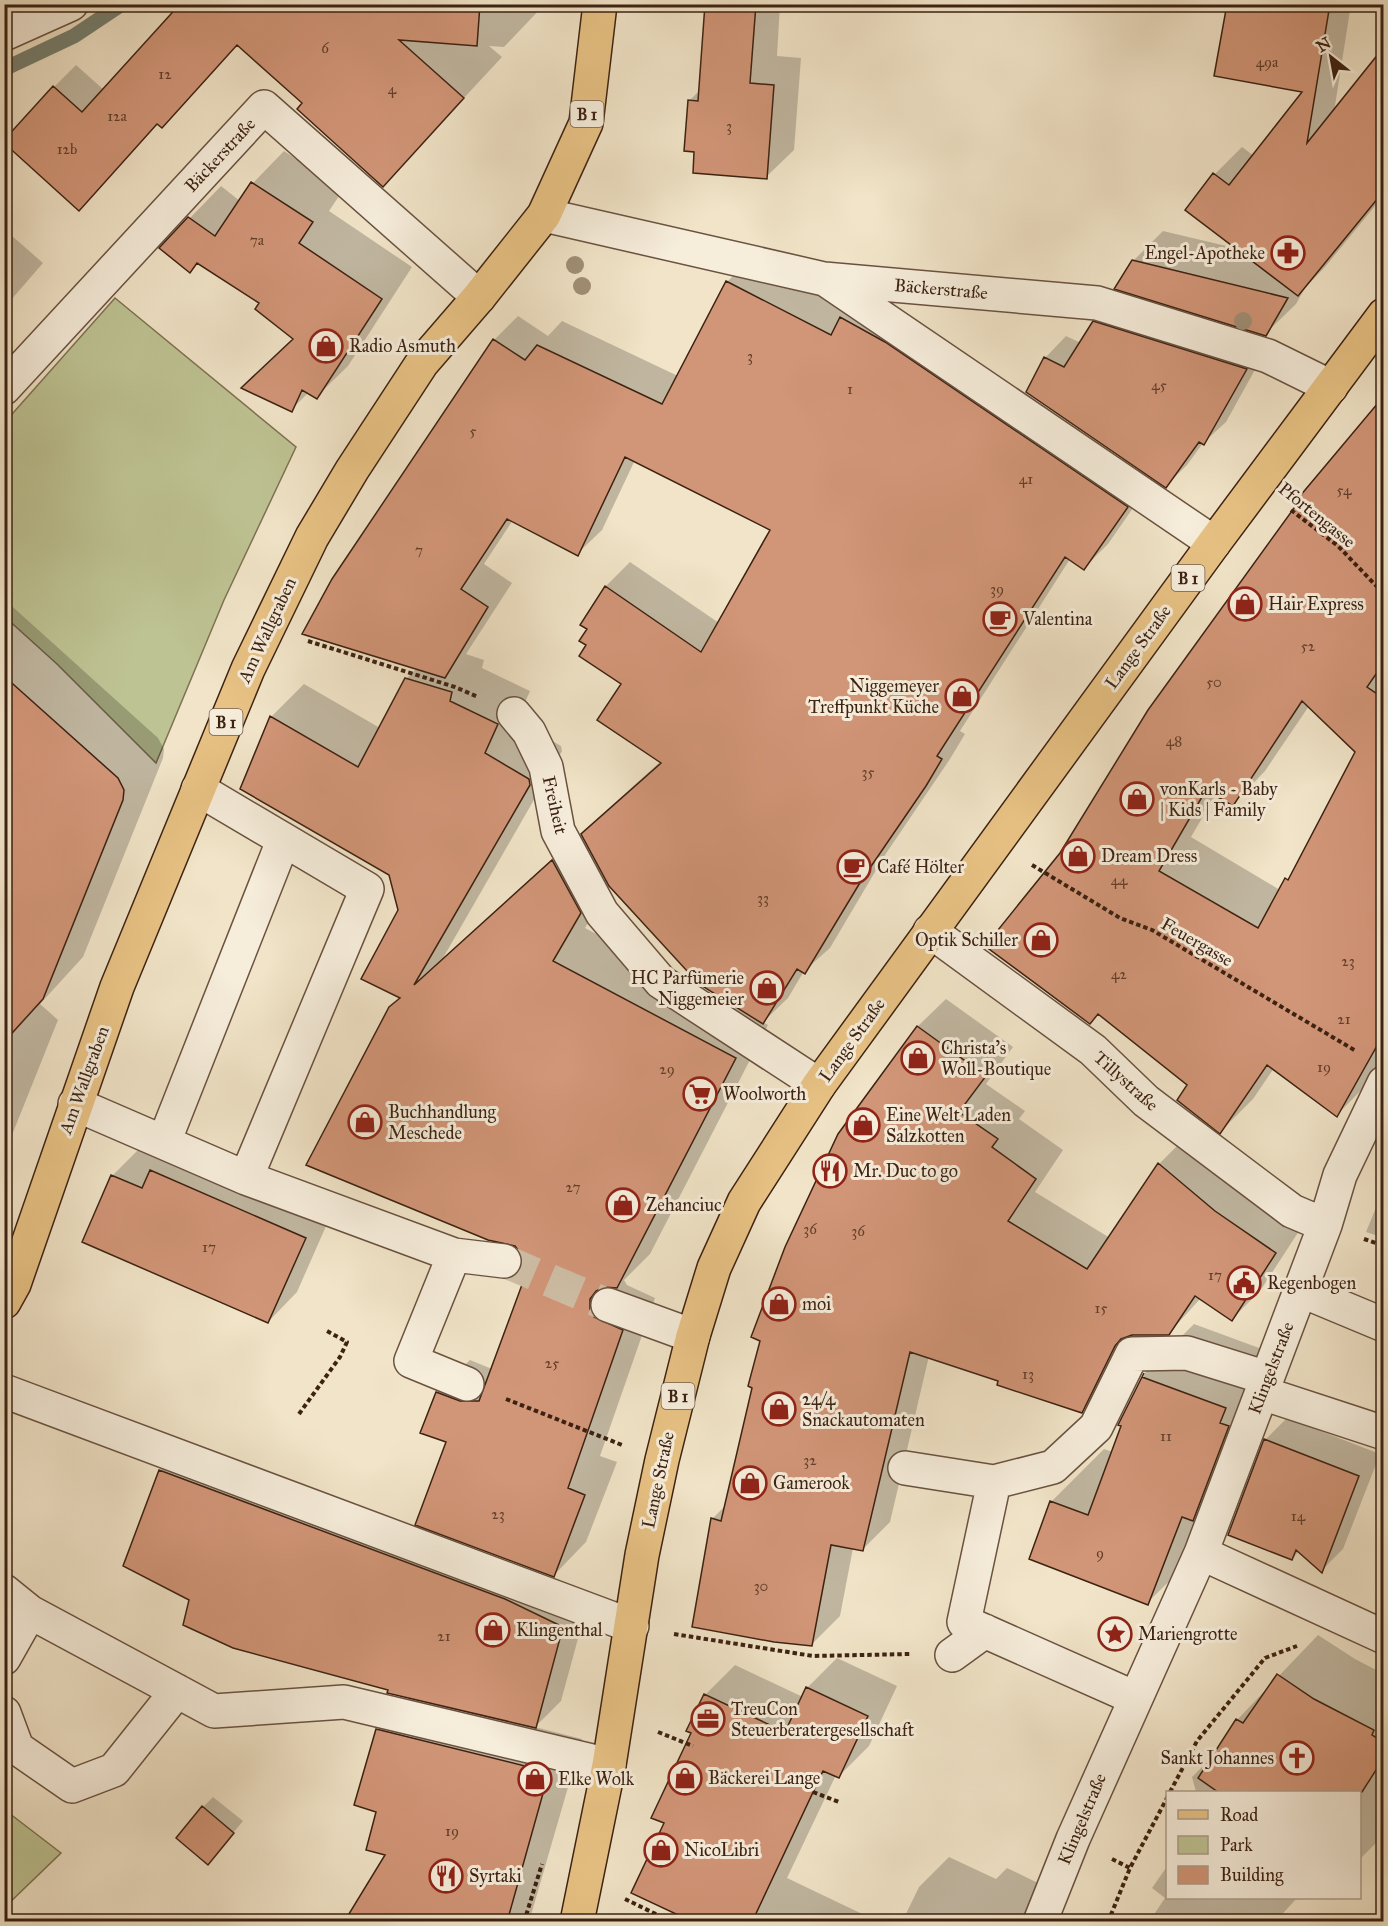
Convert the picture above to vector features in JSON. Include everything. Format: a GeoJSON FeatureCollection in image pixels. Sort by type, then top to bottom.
{"type":"FeatureCollection","features":[{"type":"Feature","properties":{"kind":"main road","name":"Am Wallgraben"},"geometry":{"type":"LineString","coordinates":[[4,1302],[14,1284],[75,1104],[138,933],[268,628],[312,537],[352,470],[422,363],[479,297],[544,215],[586,123],[600,4]]}},
{"type":"Feature","properties":{"kind":"main road","name":"Lange Straße"},"geometry":{"type":"LineString","coordinates":[[577,1922],[609,1765],[642,1555],[662,1460],[693,1336],[714,1268],[744,1202],[819,1085],[1383,315]]}},
{"type":"Feature","properties":{"kind":"street"},"geometry":{"type":"LineString","coordinates":[[4,34],[70,4]]}},
{"type":"Feature","properties":{"kind":"street","name":"Bäckerstraße"},"geometry":{"type":"LineString","coordinates":[[4,388],[264,107],[479,297]]}},
{"type":"Feature","properties":{"kind":"street","name":"Bäckerstraße"},"geometry":{"type":"LineString","coordinates":[[544,215],[824,279],[1097,303],[1268,356],[1330,387]]}},
{"type":"Feature","properties":{"kind":"street"},"geometry":{"type":"LineString","coordinates":[[824,279],[1214,543]]}},
{"type":"Feature","properties":{"kind":"street","name":"Freiheit"},"geometry":{"type":"LineString","coordinates":[[514,714],[529,732],[546,767],[558,831],[602,913],[661,982],[819,1085]]}},
{"type":"Feature","properties":{"kind":"street"},"geometry":{"type":"LineString","coordinates":[[198,789],[367,889],[246,1178]]}},
{"type":"Feature","properties":{"kind":"street"},"geometry":{"type":"LineString","coordinates":[[164,1142],[283,841]]}},
{"type":"Feature","properties":{"kind":"street","name":"Tillystraße"},"geometry":{"type":"LineString","coordinates":[[930,931],[1093,1050],[1146,1101],[1292,1211],[1325,1225]]}},
{"type":"Feature","properties":{"kind":"street","name":"Klingelstraße"},"geometry":{"type":"LineString","coordinates":[[1040,1922],[1135,1698],[1201,1553],[1325,1225],[1340,1175],[1383,1083]]}},
{"type":"Feature","properties":{"kind":"street"},"geometry":{"type":"LineString","coordinates":[[75,1104],[246,1178],[454,1255],[504,1261]]}},
{"type":"Feature","properties":{"kind":"street"},"geometry":{"type":"LineString","coordinates":[[454,1255],[411,1361],[467,1384]]}},
{"type":"Feature","properties":{"kind":"street"},"geometry":{"type":"LineString","coordinates":[[1300,1290],[1383,1325]]}},
{"type":"Feature","properties":{"kind":"street"},"geometry":{"type":"LineString","coordinates":[[609,1305],[693,1336]]}},
{"type":"Feature","properties":{"kind":"street"},"geometry":{"type":"LineString","coordinates":[[905,1468],[994,1482],[1053,1467],[1096,1426],[1132,1354],[1187,1353],[1383,1433]]}},
{"type":"Feature","properties":{"kind":"street"},"geometry":{"type":"LineString","coordinates":[[4,1391],[632,1626]]}},
{"type":"Feature","properties":{"kind":"street"},"geometry":{"type":"LineString","coordinates":[[952,1655],[974,1627],[994,1482]]}},
{"type":"Feature","properties":{"kind":"street"},"geometry":{"type":"LineString","coordinates":[[1201,1553],[1383,1637]]}},
{"type":"Feature","properties":{"kind":"street"},"geometry":{"type":"LineString","coordinates":[[4,1591],[30,1612],[214,1711],[344,1702],[609,1765]]}},
{"type":"Feature","properties":{"kind":"street"},"geometry":{"type":"LineString","coordinates":[[4,1658],[30,1612]]}},
{"type":"Feature","properties":{"kind":"street"},"geometry":{"type":"LineString","coordinates":[[974,1627],[1135,1698]]}},
{"type":"Feature","properties":{"kind":"street"},"geometry":{"type":"LineString","coordinates":[[4,1713],[17,1748],[72,1786],[114,1770],[177,1691]]}},
{"type":"Feature","properties":{"kind":"path","name":"Pfortengasse"},"geometry":{"type":"LineString","coordinates":[[1258,485],[1338,546],[1383,594]]}},
{"type":"Feature","properties":{"kind":"path"},"geometry":{"type":"LineString","coordinates":[[268,628],[455,687],[514,714]]}},
{"type":"Feature","properties":{"kind":"path","name":"Feuergasse"},"geometry":{"type":"LineString","coordinates":[[995,843],[1120,918],[1152,930],[1363,1056]]}},
{"type":"Feature","properties":{"kind":"path"},"geometry":{"type":"LineString","coordinates":[[299,1414],[340,1357],[347,1342],[327,1331]]}},
{"type":"Feature","properties":{"kind":"path"},"geometry":{"type":"LineString","coordinates":[[467,1384],[662,1460]]}},
{"type":"Feature","properties":{"kind":"path"},"geometry":{"type":"LineString","coordinates":[[1170,1791],[1197,1741],[1265,1658],[1301,1644],[1322,1609]]}},
{"type":"Feature","properties":{"kind":"path"},"geometry":{"type":"LineString","coordinates":[[632,1626],[775,1652],[813,1656],[917,1654],[974,1627]]}},
{"type":"Feature","properties":{"kind":"path"},"geometry":{"type":"LineString","coordinates":[[658,1732],[693,1746]]}},
{"type":"Feature","properties":{"kind":"path"},"geometry":{"type":"LineString","coordinates":[[813,1792],[839,1802]]}},
{"type":"Feature","properties":{"kind":"path"},"geometry":{"type":"LineString","coordinates":[[1108,1922],[1130,1868],[1166,1798]]}},
{"type":"Feature","properties":{"kind":"path"},"geometry":{"type":"LineString","coordinates":[[586,1880],[672,1922]]}},
{"type":"Feature","properties":{"kind":"green space"},"geometry":{"type":"Polygon","coordinates":[[[115,298],[296,447],[224,600],[156,763],[57,664],[5,617],[5,422],[115,298]]]}},
{"type":"Feature","properties":{"kind":"green space"},"geometry":{"type":"Polygon","coordinates":[[[5,1810],[61,1853],[5,1907],[5,1810]]]}},
{"type":"Feature","properties":{"kind":"building"},"geometry":{"type":"Polygon","coordinates":[[[180,4],[480,4],[477,46],[399,40],[464,98],[383,187],[297,109],[302,103],[237,45],[162,128],[157,124],[79,211],[4,143],[4,140],[53,86],[82,112],[180,4]]]}},
{"type":"Feature","properties":{"kind":"building"},"geometry":{"type":"Polygon","coordinates":[[[705,4],[756,4],[750,83],[774,85],[767,179],[693,173],[694,152],[684,151],[688,100],[698,101],[705,4]]]}},
{"type":"Feature","properties":{"kind":"building"},"geometry":{"type":"Polygon","coordinates":[[[1227,4],[1330,4],[1307,143],[1383,48],[1383,192],[1298,296],[1185,210],[1213,173],[1229,185],[1302,92],[1214,76],[1227,4]]]}},
{"type":"Feature","properties":{"kind":"building"},"geometry":{"type":"Polygon","coordinates":[[[251,182],[313,222],[299,243],[382,299],[317,399],[302,390],[292,412],[241,388],[293,339],[255,309],[259,303],[197,263],[190,273],[159,248],[188,217],[215,236],[251,182]]]}},
{"type":"Feature","properties":{"kind":"building"},"geometry":{"type":"Polygon","coordinates":[[[1132,260],[1288,298],[1266,336],[1114,289],[1132,260]]]}},
{"type":"Feature","properties":{"kind":"building"},"geometry":{"type":"Polygon","coordinates":[[[726,281],[831,335],[840,317],[885,342],[1128,507],[1084,570],[1065,557],[937,756],[942,759],[926,786],[861,881],[805,974],[797,969],[763,1024],[699,984],[609,886],[581,834],[661,763],[597,720],[621,684],[579,656],[586,645],[579,641],[587,629],[580,625],[605,586],[701,652],[770,530],[625,457],[578,556],[507,519],[461,589],[488,607],[445,678],[302,634],[332,579],[493,339],[525,360],[537,345],[662,404],[726,281]]]}},
{"type":"Feature","properties":{"kind":"building"},"geometry":{"type":"Polygon","coordinates":[[[1093,321],[1247,369],[1204,445],[1199,442],[1166,488],[1026,392],[1044,357],[1064,367],[1093,321]]]}},
{"type":"Feature","properties":{"kind":"building"},"geometry":{"type":"Polygon","coordinates":[[[1383,397],[1383,664],[1367,687],[1383,698],[1383,1035],[1337,1117],[1267,1065],[1220,1134],[1177,1100],[1187,1085],[1098,1014],[1090,1024],[985,946],[1060,853],[1148,710],[1297,504],[1295,502],[1383,397]],[[1302,701],[1233,806],[1206,790],[1159,871],[1258,928],[1285,878],[1288,880],[1355,752],[1302,701]]]}},
{"type":"Feature","properties":{"kind":"building"},"geometry":{"type":"Polygon","coordinates":[[[4,676],[118,778],[124,790],[123,800],[43,999],[4,1042],[4,676]]]}},
{"type":"Feature","properties":{"kind":"building"},"geometry":{"type":"Polygon","coordinates":[[[405,678],[452,692],[450,701],[498,724],[485,753],[529,779],[530,785],[414,985],[552,860],[581,913],[553,961],[736,1058],[617,1288],[604,1287],[596,1291],[590,1299],[590,1309],[594,1317],[623,1330],[568,1488],[585,1495],[554,1577],[415,1525],[446,1442],[420,1433],[436,1392],[460,1401],[479,1401],[523,1282],[512,1278],[519,1272],[522,1264],[521,1254],[515,1246],[488,1240],[306,1165],[389,1007],[400,998],[361,979],[398,910],[389,875],[240,789],[270,716],[358,767],[405,678]]]}},
{"type":"Feature","properties":{"kind":"building"},"geometry":{"type":"Polygon","coordinates":[[[917,1026],[986,1076],[959,1112],[998,1139],[992,1147],[1036,1179],[1008,1221],[1087,1269],[1158,1163],[1215,1211],[1276,1253],[1232,1321],[1195,1296],[1169,1335],[1132,1335],[1121,1339],[1115,1346],[1082,1413],[997,1385],[998,1381],[910,1352],[863,1551],[831,1545],[812,1646],[774,1642],[692,1627],[711,1518],[721,1521],[752,1388],[748,1386],[760,1341],[751,1337],[785,1247],[838,1134],[917,1026]]]}},
{"type":"Feature","properties":{"kind":"building"},"geometry":{"type":"Polygon","coordinates":[[[150,1170],[306,1238],[268,1323],[82,1242],[111,1175],[142,1188],[150,1170]]]}},
{"type":"Feature","properties":{"kind":"building"},"geometry":{"type":"Polygon","coordinates":[[[1142,1377],[1226,1408],[1220,1423],[1229,1426],[1193,1521],[1182,1517],[1148,1605],[1029,1559],[1050,1501],[1088,1515],[1121,1426],[1118,1425],[1142,1377]]]}},
{"type":"Feature","properties":{"kind":"building"},"geometry":{"type":"Polygon","coordinates":[[[1264,1439],[1359,1476],[1322,1573],[1296,1550],[1292,1560],[1228,1535],[1264,1439]]]}},
{"type":"Feature","properties":{"kind":"building"},"geometry":{"type":"Polygon","coordinates":[[[159,1470],[505,1599],[563,1627],[536,1728],[387,1693],[388,1690],[233,1648],[183,1625],[189,1600],[123,1566],[159,1470]]]}},
{"type":"Feature","properties":{"kind":"building","name":"Sankt Johannes"},"geometry":{"type":"Polygon","coordinates":[[[1277,1674],[1314,1699],[1374,1730],[1372,1735],[1383,1742],[1383,1759],[1362,1792],[1217,1791],[1198,1778],[1236,1719],[1243,1723],[1277,1674]]]}},
{"type":"Feature","properties":{"kind":"building"},"geometry":{"type":"Polygon","coordinates":[[[806,1687],[868,1716],[839,1778],[823,1771],[752,1922],[693,1922],[631,1893],[664,1823],[651,1818],[691,1733],[686,1731],[704,1694],[785,1732],[806,1687]]]}},
{"type":"Feature","properties":{"kind":"building"},"geometry":{"type":"Polygon","coordinates":[[[376,1729],[549,1772],[507,1922],[344,1922],[385,1855],[366,1850],[376,1812],[354,1805],[376,1729]]]}},
{"type":"Feature","properties":{"kind":"building"},"geometry":{"type":"Polygon","coordinates":[[[202,1806],[234,1833],[208,1865],[176,1838],[202,1806]]]}},
{"type":"Feature","properties":{"kind":"waterway"},"geometry":{"type":"LineString","coordinates":[[4,69],[74,36],[122,4]]}},
{"type":"Feature","properties":{"kind":"tunnel"},"geometry":{"type":"LineString","coordinates":[[504,1261],[608,1305]]}},
{"type":"Feature","properties":{"kind":"place","name":"Engel-Apotheke"},"geometry":{"type":"Point","coordinates":[1288,253]}},
{"type":"Feature","properties":{"kind":"place","name":"Radio Asmuth"},"geometry":{"type":"Point","coordinates":[326,346]}},
{"type":"Feature","properties":{"kind":"place","name":"Hair Express"},"geometry":{"type":"Point","coordinates":[1245,604]}},
{"type":"Feature","properties":{"kind":"place","name":"Valentina"},"geometry":{"type":"Point","coordinates":[1000,619]}},
{"type":"Feature","properties":{"kind":"place","name":"Niggemeyer Treffpunkt Küche"},"geometry":{"type":"Point","coordinates":[962,696]}},
{"type":"Feature","properties":{"kind":"place","name":"vonKarls - Baby | Kids | Family"},"geometry":{"type":"Point","coordinates":[1137,799]}},
{"type":"Feature","properties":{"kind":"place","name":"Dream Dress"},"geometry":{"type":"Point","coordinates":[1078,856]}},
{"type":"Feature","properties":{"kind":"place","name":"Café Hölter"},"geometry":{"type":"Point","coordinates":[854,867]}},
{"type":"Feature","properties":{"kind":"place","name":"Optik Schiller"},"geometry":{"type":"Point","coordinates":[1041,940]}},
{"type":"Feature","properties":{"kind":"place","name":"HC Parfümerie Niggemeier"},"geometry":{"type":"Point","coordinates":[767,988]}},
{"type":"Feature","properties":{"kind":"place","name":"Christa's Woll-Boutique"},"geometry":{"type":"Point","coordinates":[918,1058]}},
{"type":"Feature","properties":{"kind":"place","name":"Woolworth"},"geometry":{"type":"Point","coordinates":[700,1094]}},
{"type":"Feature","properties":{"kind":"place","name":"Buchhandlung Meschede"},"geometry":{"type":"Point","coordinates":[365,1122]}},
{"type":"Feature","properties":{"kind":"place","name":"Eine Welt Laden Salzkotten"},"geometry":{"type":"Point","coordinates":[863,1125]}},
{"type":"Feature","properties":{"kind":"place","name":"Mr. Duc to go"},"geometry":{"type":"Point","coordinates":[830,1171]}},
{"type":"Feature","properties":{"kind":"place","name":"Zehanciuc"},"geometry":{"type":"Point","coordinates":[623,1205]}},
{"type":"Feature","properties":{"kind":"place","name":"Regenbogen"},"geometry":{"type":"Point","coordinates":[1244,1283]}},
{"type":"Feature","properties":{"kind":"place","name":"moi"},"geometry":{"type":"Point","coordinates":[779,1304]}},
{"type":"Feature","properties":{"kind":"place","name":"24/4 Snackautomaten"},"geometry":{"type":"Point","coordinates":[779,1409]}},
{"type":"Feature","properties":{"kind":"place","name":"Gamerook"},"geometry":{"type":"Point","coordinates":[750,1483]}},
{"type":"Feature","properties":{"kind":"place","name":"Klingenthal"},"geometry":{"type":"Point","coordinates":[493,1630]}},
{"type":"Feature","properties":{"kind":"place","name":"Mariengrotte"},"geometry":{"type":"Point","coordinates":[1115,1634]}},
{"type":"Feature","properties":{"kind":"place","name":"TreuCon Steuerberatergesellschaft"},"geometry":{"type":"Point","coordinates":[708,1719]}},
{"type":"Feature","properties":{"kind":"place","name":"Sankt Johannes"},"geometry":{"type":"Point","coordinates":[1297,1758]}},
{"type":"Feature","properties":{"kind":"place","name":"Bäckerei Lange"},"geometry":{"type":"Point","coordinates":[685,1778]}},
{"type":"Feature","properties":{"kind":"place","name":"Elke Wolk"},"geometry":{"type":"Point","coordinates":[535,1779]}},
{"type":"Feature","properties":{"kind":"place","name":"NicoLibri"},"geometry":{"type":"Point","coordinates":[661,1850]}},
{"type":"Feature","properties":{"kind":"place","name":"Syrtaki"},"geometry":{"type":"Point","coordinates":[446,1876]}}]}
